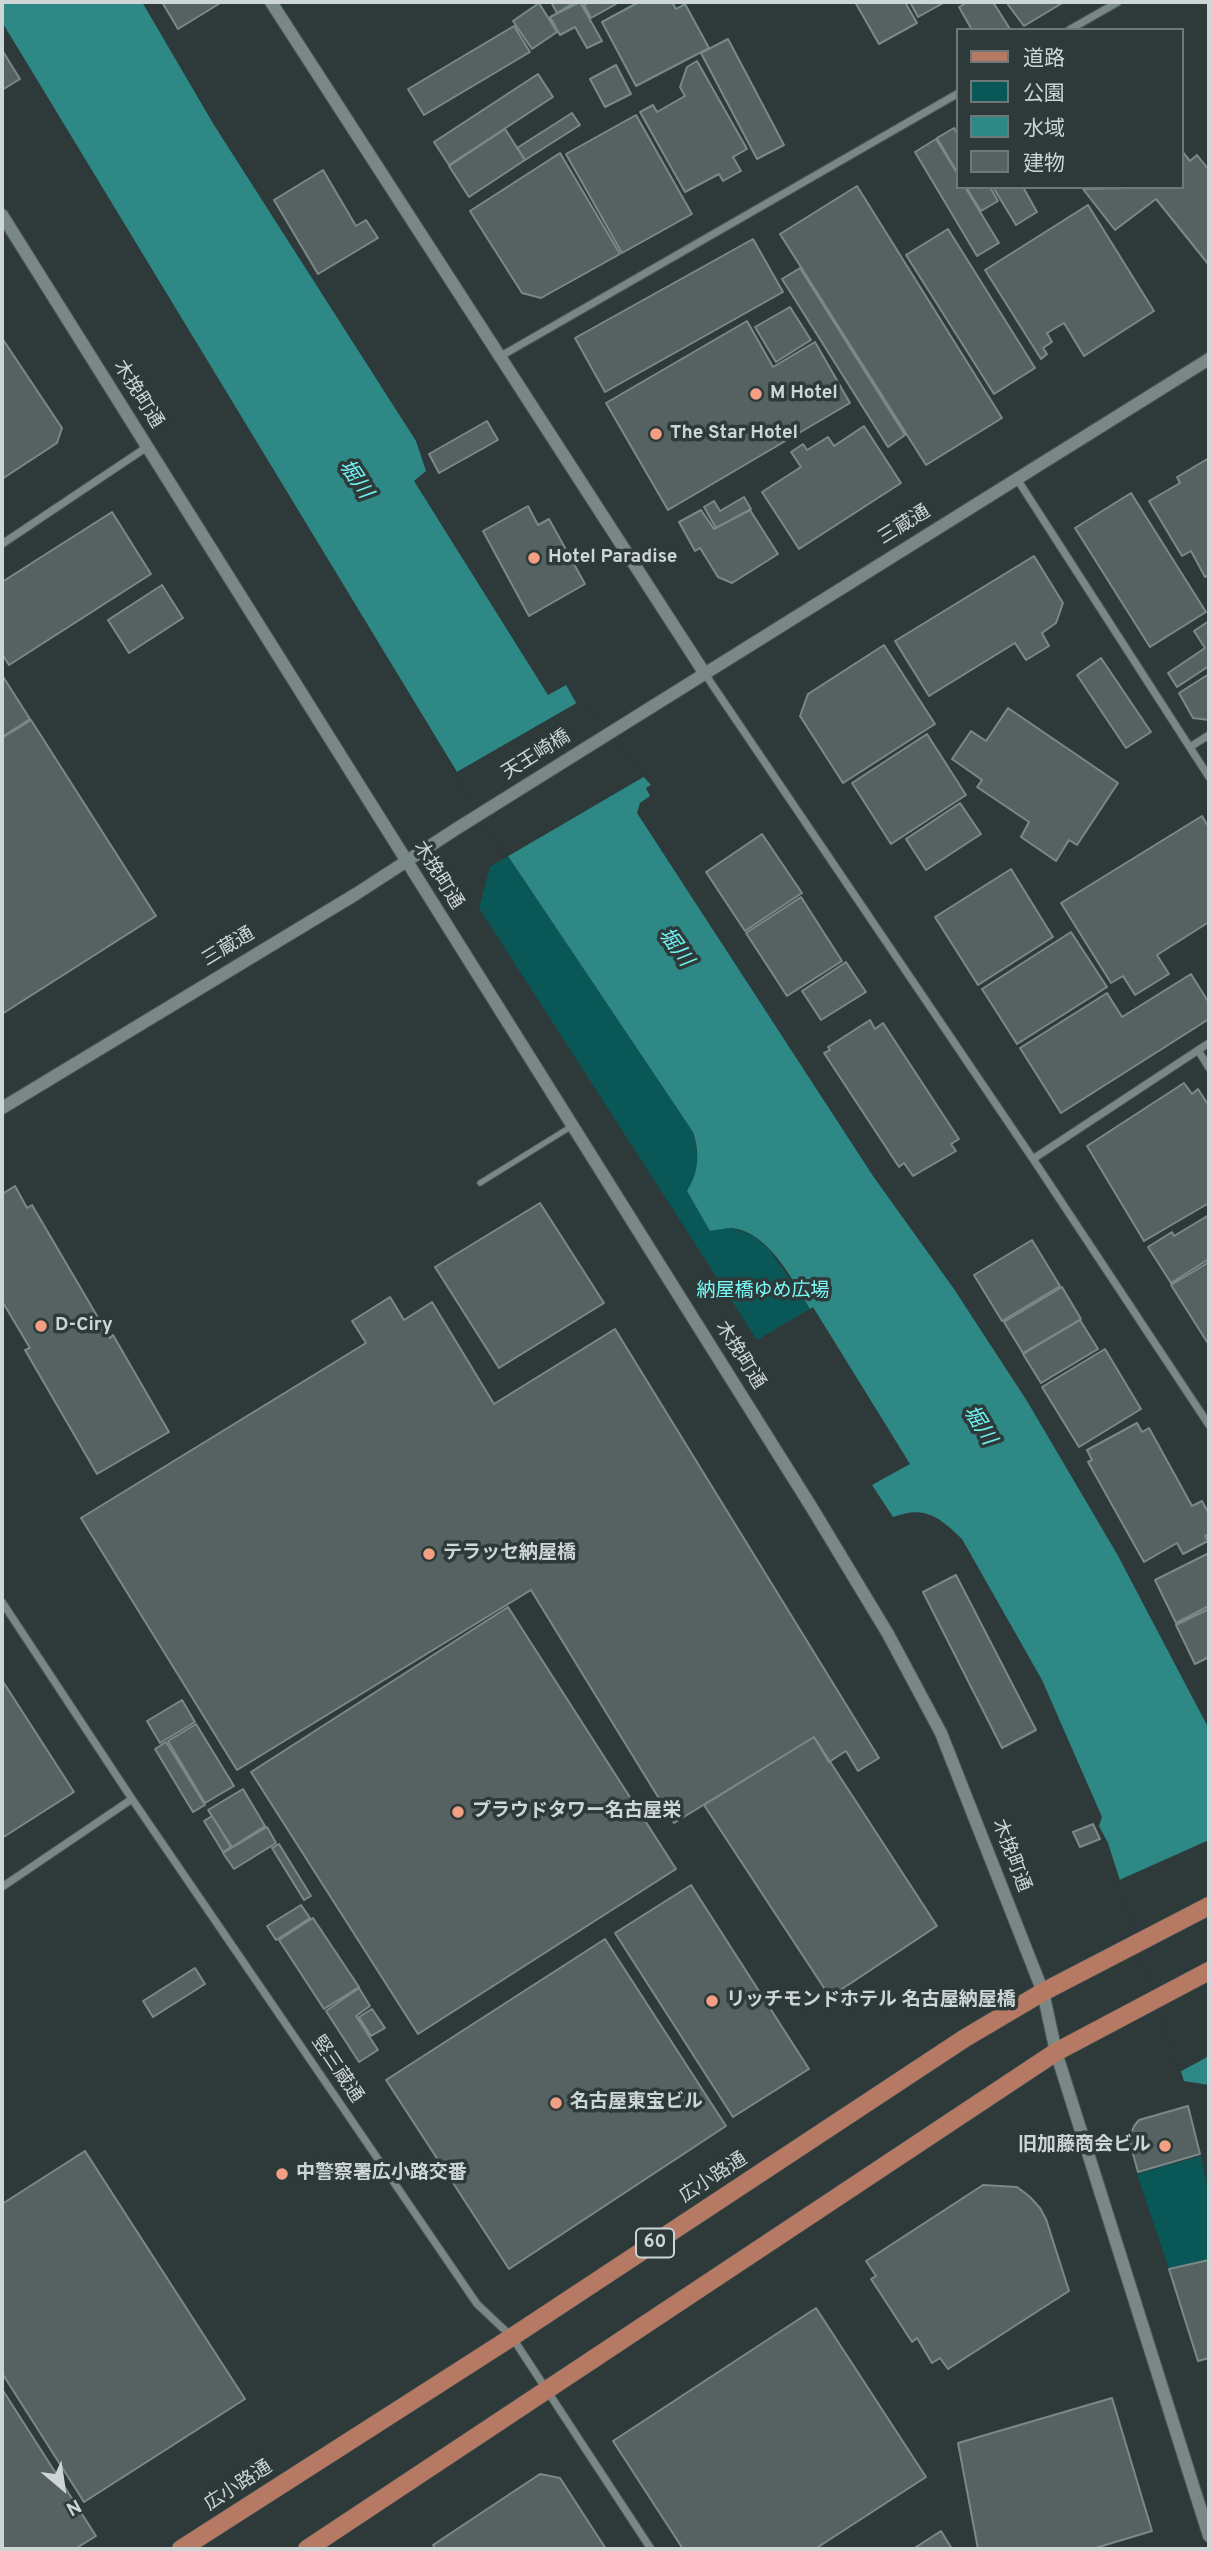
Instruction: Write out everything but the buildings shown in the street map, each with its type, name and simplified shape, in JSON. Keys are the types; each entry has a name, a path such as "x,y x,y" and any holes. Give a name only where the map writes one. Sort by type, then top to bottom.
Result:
{"main road":[{"name":"広小路通","path":"181,2549 512,2337 965,2038 1043,1992 1209,1906"},
{"path":"307,2549 1056,2052 1209,1971"}],"street":[{"path":"271,2 705,674 1209,1425"},
{"path":"1072,28 1118,2"},
{"path":"500,356 956,95"},
{"name":"木挽町通","path":"2,215 812,1508 888,1634 941,1732 1043,1992 1056,2052 1209,2536"},
{"name":"三蔵通","path":"621,726 1209,359"},
{"path":"2,544 146,447"},
{"path":"1017,480 1209,776"},
{"name":"天王崎橋","path":"474,818 621,726"},
{"path":"1191,747 1209,735"},
{"name":"三蔵通","path":"2,1108 356,894 474,818"},
{"path":"1033,1159 1209,1043"},
{"path":"1198,1050 1209,1068"},
{"name":"竪三蔵通","path":"2,1602 132,1799 477,2304 512,2337 650,2549"},
{"path":"2,1887 132,1799"}],"lane":[{"path":"480,1183 572,1126"}],"green space":[{"name":"納屋橋ゆめ広場","path":"508,856 693,1132 698,1159 695,1178 731,1228 752,1235 769,1249 810,1309 757,1340 479,908 490,867"},
{"path":"1201,2156 1209,2196 1209,2260 1169,2269 1137,2174"}],"water":[{"name":"堀川","path":"2,2 142,2 214,125 416,441 426,471 414,481 548,695 566,685 575,701 651,785 646,788 650,796 640,803 637,813 873,1176 954,1289 1027,1401 1117,1554 1209,1729 1209,2085 1184,2081 1108,1843 1099,1826 1102,1817 1042,1680 962,1539 931,1515 914,1512 893,1517 872,1485 910,1464 813,1307 810,1309 788,1272 757,1238 732,1228 710,1231 687,1191 697,1162 693,1132 508,856 2,22"}],"pier":[{"path":"580,701 647,775 505,858 455,773"},
{"path":"1209,1840 1209,2056 1178,2073 1117,1881"}],"place":[{"name":"M Hotel","path":"756,394"},
{"name":"The Star Hotel","path":"656,434"},
{"name":"Hotel Paradise","path":"534,558"},
{"name":"D-Ciry","path":"41,1326"},
{"name":"テラッセ納屋橋","path":"429,1554"},
{"name":"プラウドタワー名古屋栄","path":"458,1812"},
{"name":"リッチモンドホテル 名古屋納屋橋","path":"712,2001"},
{"name":"名古屋東宝ビル","path":"556,2103"},
{"name":"旧加藤商会ビル","path":"1165,2146"},
{"name":"中警察署広小路交番","path":"282,2174"}]}
